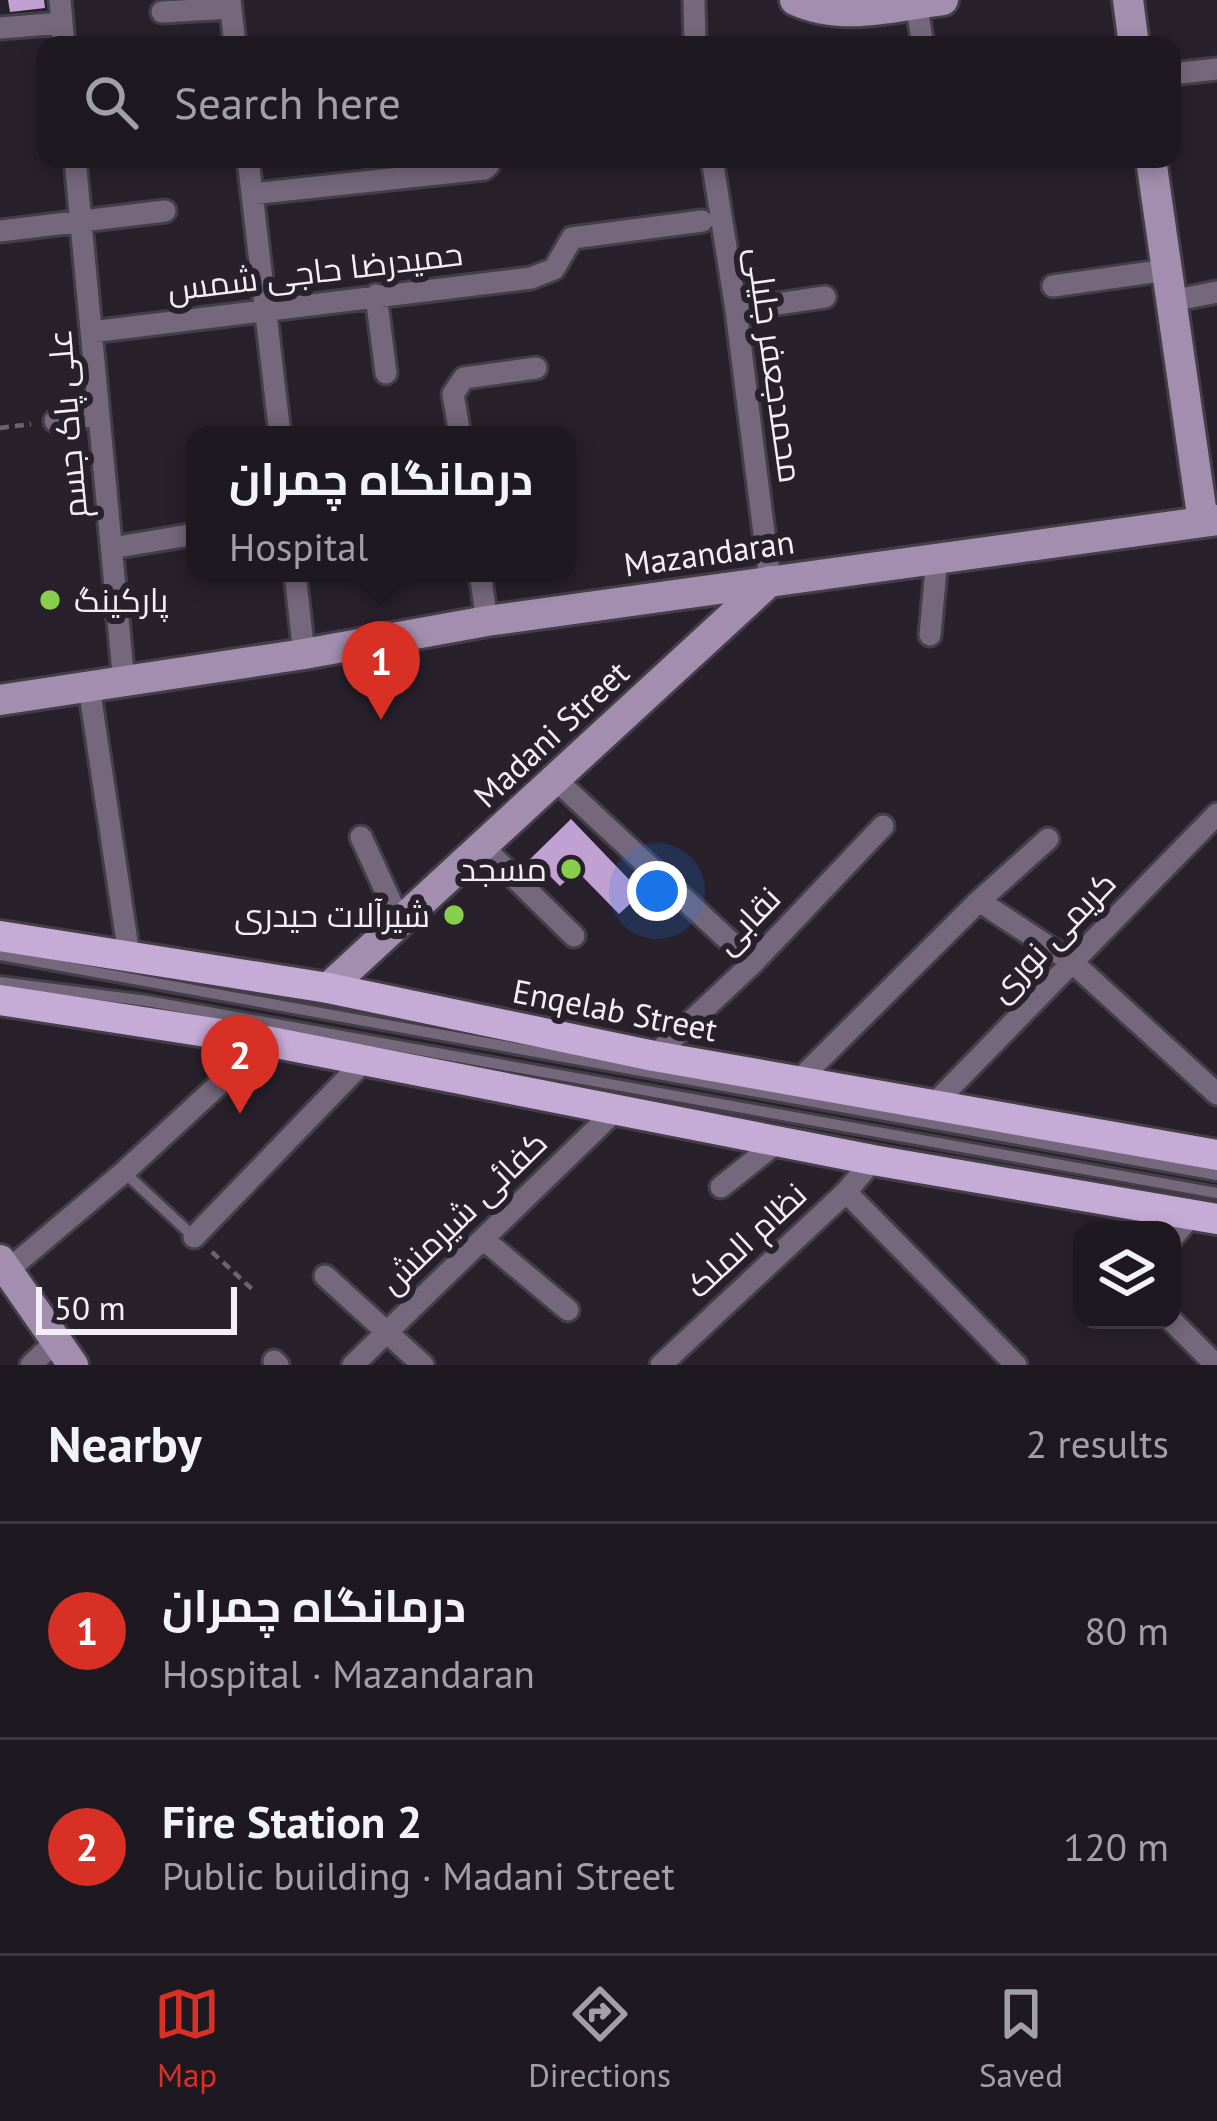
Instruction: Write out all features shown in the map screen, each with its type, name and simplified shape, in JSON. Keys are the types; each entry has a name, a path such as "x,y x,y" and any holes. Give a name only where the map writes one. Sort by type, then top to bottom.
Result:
{"main road":[{"path":"1128,0 1133,36"},
{"path":"798,1 846,13 930,2"},
{"path":"1151,168 1210,522"},
{"name":"Mazandaran","path":"0,700 487,621 1210,522"},
{"name":"Madani Street","path":"328,988 770,581"},
{"name":"Enqelab Street","path":"0,936 328,988 654,1056 1217,1155"},
{"path":"0,1000 366,1059 1194,1224"},
{"path":"2,1269 65,1353"}],"street":[{"path":"0,28 63,34 60,0"},
{"path":"694,0 695,36"},
{"path":"924,36 930,2"},
{"path":"162,12 231,4 235,36"},
{"path":"1181,73 1217,69"},
{"name":"علی پاک جسم","path":"76,168 124,683"},
{"path":"249,168 279,426"},
{"path":"340,168 342,183"},
{"path":"252,194 414,168"},
{"name":"محمدجعفر جلیلی","path":"719,168 770,581"},
{"path":"0,231 165,211"},
{"name":"حمیدرضا حاجی شمس","path":"91,332 546,274 572,238 702,221"},
{"path":"1053,286 1169,285 1217,292"},
{"path":"376,295 386,373"},
{"path":"736,310 825,297"},
{"path":"458,426 453,394 464,378 536,368"},
{"path":"55,421 99,415"},
{"path":"112,548 186,536"},
{"path":"930,635 937,558"},
{"path":"296,582 304,654"},
{"path":"481,582 487,621"},
{"path":"89,687 129,956"},
{"path":"555,779 753,964"},
{"name":"کریمی نوری","path":"934,1104 1217,814"},
{"name":"نقابی","path":"654,1056 753,964 883,826"},
{"path":"361,837 400,922"},
{"path":"800,1080 1048,838"},
{"path":"482,846 574,937"},
{"path":"979,901 1072,962 1217,1094"},
{"path":"2,1269 124,1172 266,1041"},
{"path":"194,1237 366,1059"},
{"name":"کفائی شیرمنش","path":"353,1365 620,1107"},
{"path":"721,1187 780,1140"},
{"name":"نظام الملک","path":"661,1365 846,1192 873,1160"},
{"path":"846,1192 1016,1365"},
{"path":"483,1239 568,1310"},
{"path":"325,1276 423,1365"},
{"path":"1181,1329 1216,1365"},
{"path":"31,1365 65,1353"}],"lane":[{"path":"0,955 1217,1175"},
{"path":"0,982 147,1001 1217,1193"},
{"path":"124,1172 194,1237"}],"path":[{"path":"0,428 55,421"},
{"path":"194,1237 252,1289"}],"building":[{"path":"8,0 44,0 45,8 10,12"},
{"name":"مسجد","path":"571,819 642,893 619,914 577,871 560,886 550,876 540,885 522,867"}],"place":[{"name":"پارکینگ","path":"50,600"},
{"name":"درمانگاه چمران","path":"381,720"},
{"name":"مسجد","path":"571,869"},
{"name":"شیرآلات حیدری","path":"454,915"},
{"name":"Fire Station 2","path":"240,1114"}]}
